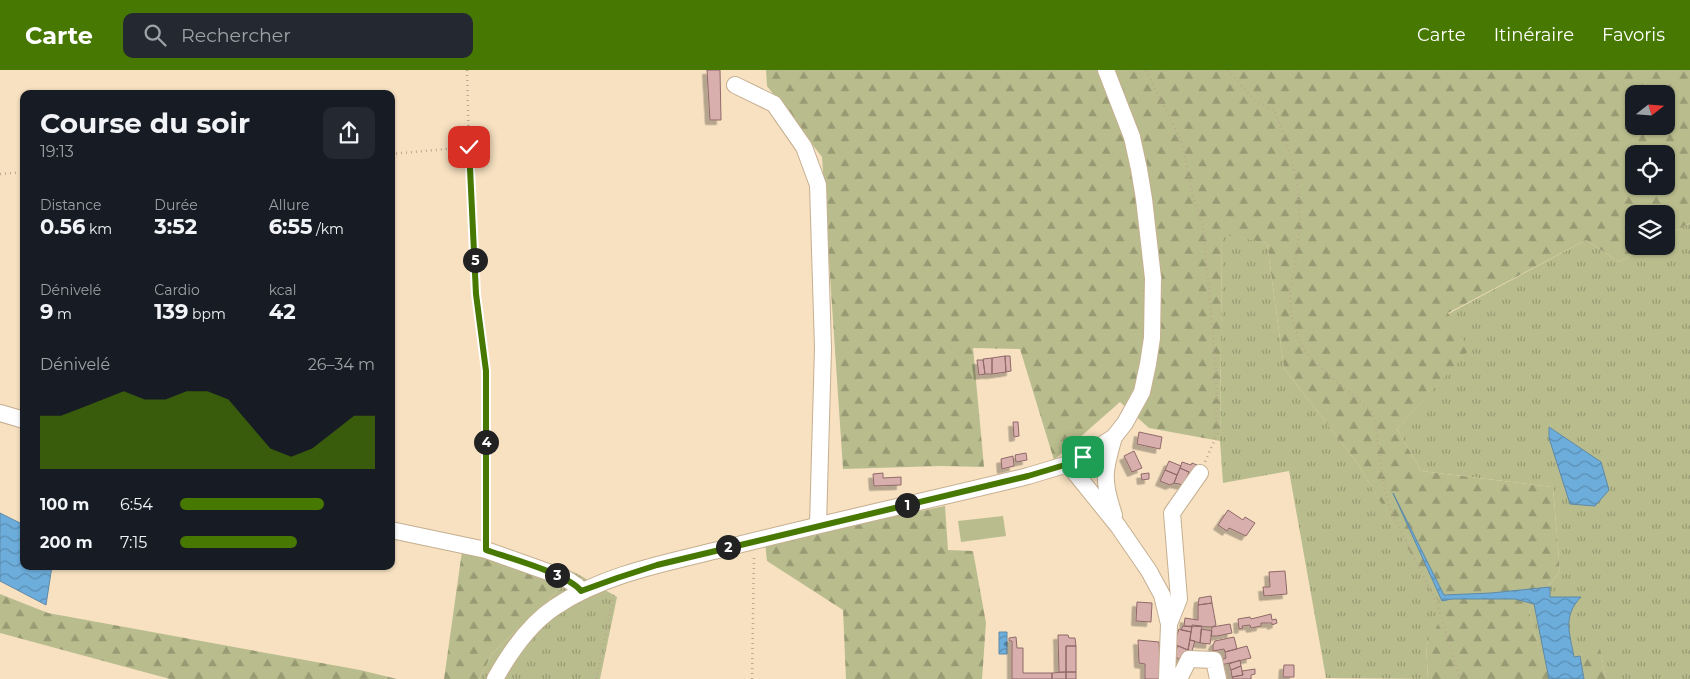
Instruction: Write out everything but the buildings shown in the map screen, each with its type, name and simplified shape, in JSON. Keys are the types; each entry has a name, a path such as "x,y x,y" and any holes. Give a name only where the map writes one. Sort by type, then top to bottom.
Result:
{"street":[{"path":"495,679 507,658 530,629 554,607 581,591 657,565 1028,476 1068,464 1083,457 1114,437 1125,423 1142,392 1152,338 1153,278 1139,169 1132,137 1106,70"},
{"path":"735,85 774,104 804,147 818,185 823,348 818,526"},
{"path":"0,413 20,419"},
{"path":"1114,437 1105,470 1107,495 1118,526"},
{"path":"1083,457 1105,470"},
{"path":"1068,464 1118,526 1149,571 1162,595 1169,624"},
{"path":"1166,679 1169,624 1178,599 1172,513 1200,473"},
{"path":"395,531 486,550 565,578 581,591"},
{"path":"1179,679 1188,659 1214,660 1218,679"}],"path":[{"path":"467,70 476,294 486,371 486,550"},
{"path":"1146,70 1183,144 1192,194 1203,226 1216,368 1217,434 1200,473"},
{"path":"1228,70 1256,102 1275,111 1283,130 1292,157 1298,188 1300,226 1290,290 1298,338 1308,354 1331,377 1370,410 1375,422 1383,481 1390,509 1438,606 1460,679"},
{"path":"395,154 469,147"},
{"path":"0,174 20,172"},
{"path":"752,679 755,541"},
{"path":"596,679 617,578"}],"green space":[{"path":"766,70 1690,70 1690,223 1675,231 1675,205 1625,205 1625,255 1632,255 1619,262 1586,240 1448,313 1469,350 1397,429 1421,471 1553,487 1560,571 1529,611 1543,663 1600,648 1606,679 1428,679 1426,645 1445,612 1358,464 1284,368 1267,243 1222,234 1220,441 1149,428 1120,402 1054,460 1020,349 973,348 984,467 941,466 843,469 822,157 767,86"},
{"path":"1690,223 1690,679 1606,679 1600,649 1543,664 1529,611 1560,571 1553,487 1421,471 1397,429 1468,350 1448,314 1586,240 1619,262 1632,255 1675,255 1675,231"},
{"path":"1222,233 1267,243 1284,368 1358,464 1446,612 1426,645 1428,679 1326,678 1289,471 1223,483 1220,441"},
{"path":"945,506 948,550 973,551 986,623 982,679 846,679 843,610 767,561 765,543"},
{"path":"1003,516 1006,536 961,542 958,521"},
{"path":"464,537 576,573 492,654 479,679 444,679"},
{"path":"576,573 617,597 600,679 479,679 492,654"},
{"path":"0,594 48,613 360,670 397,679 170,679 0,633"}],"water":[{"path":"1549,427 1601,462 1609,490 1595,506 1570,504 1549,438"},
{"path":"1393,493 1444,595 1491,593 1550,587 1550,597 1581,597 1571,611 1569,633 1574,657 1580,656 1584,679 1549,679 1534,604 1515,599 1452,599 1442,601"},
{"path":"0,513 20,523 20,570 51,570 46,605 0,581"},
{"path":"999,632 1007,632 1007,654 999,654"}],"route":[{"path":"469,147 476,294 486,371 486,550 565,578 581,591 657,565 1028,476 1068,464 1083,457"}]}
